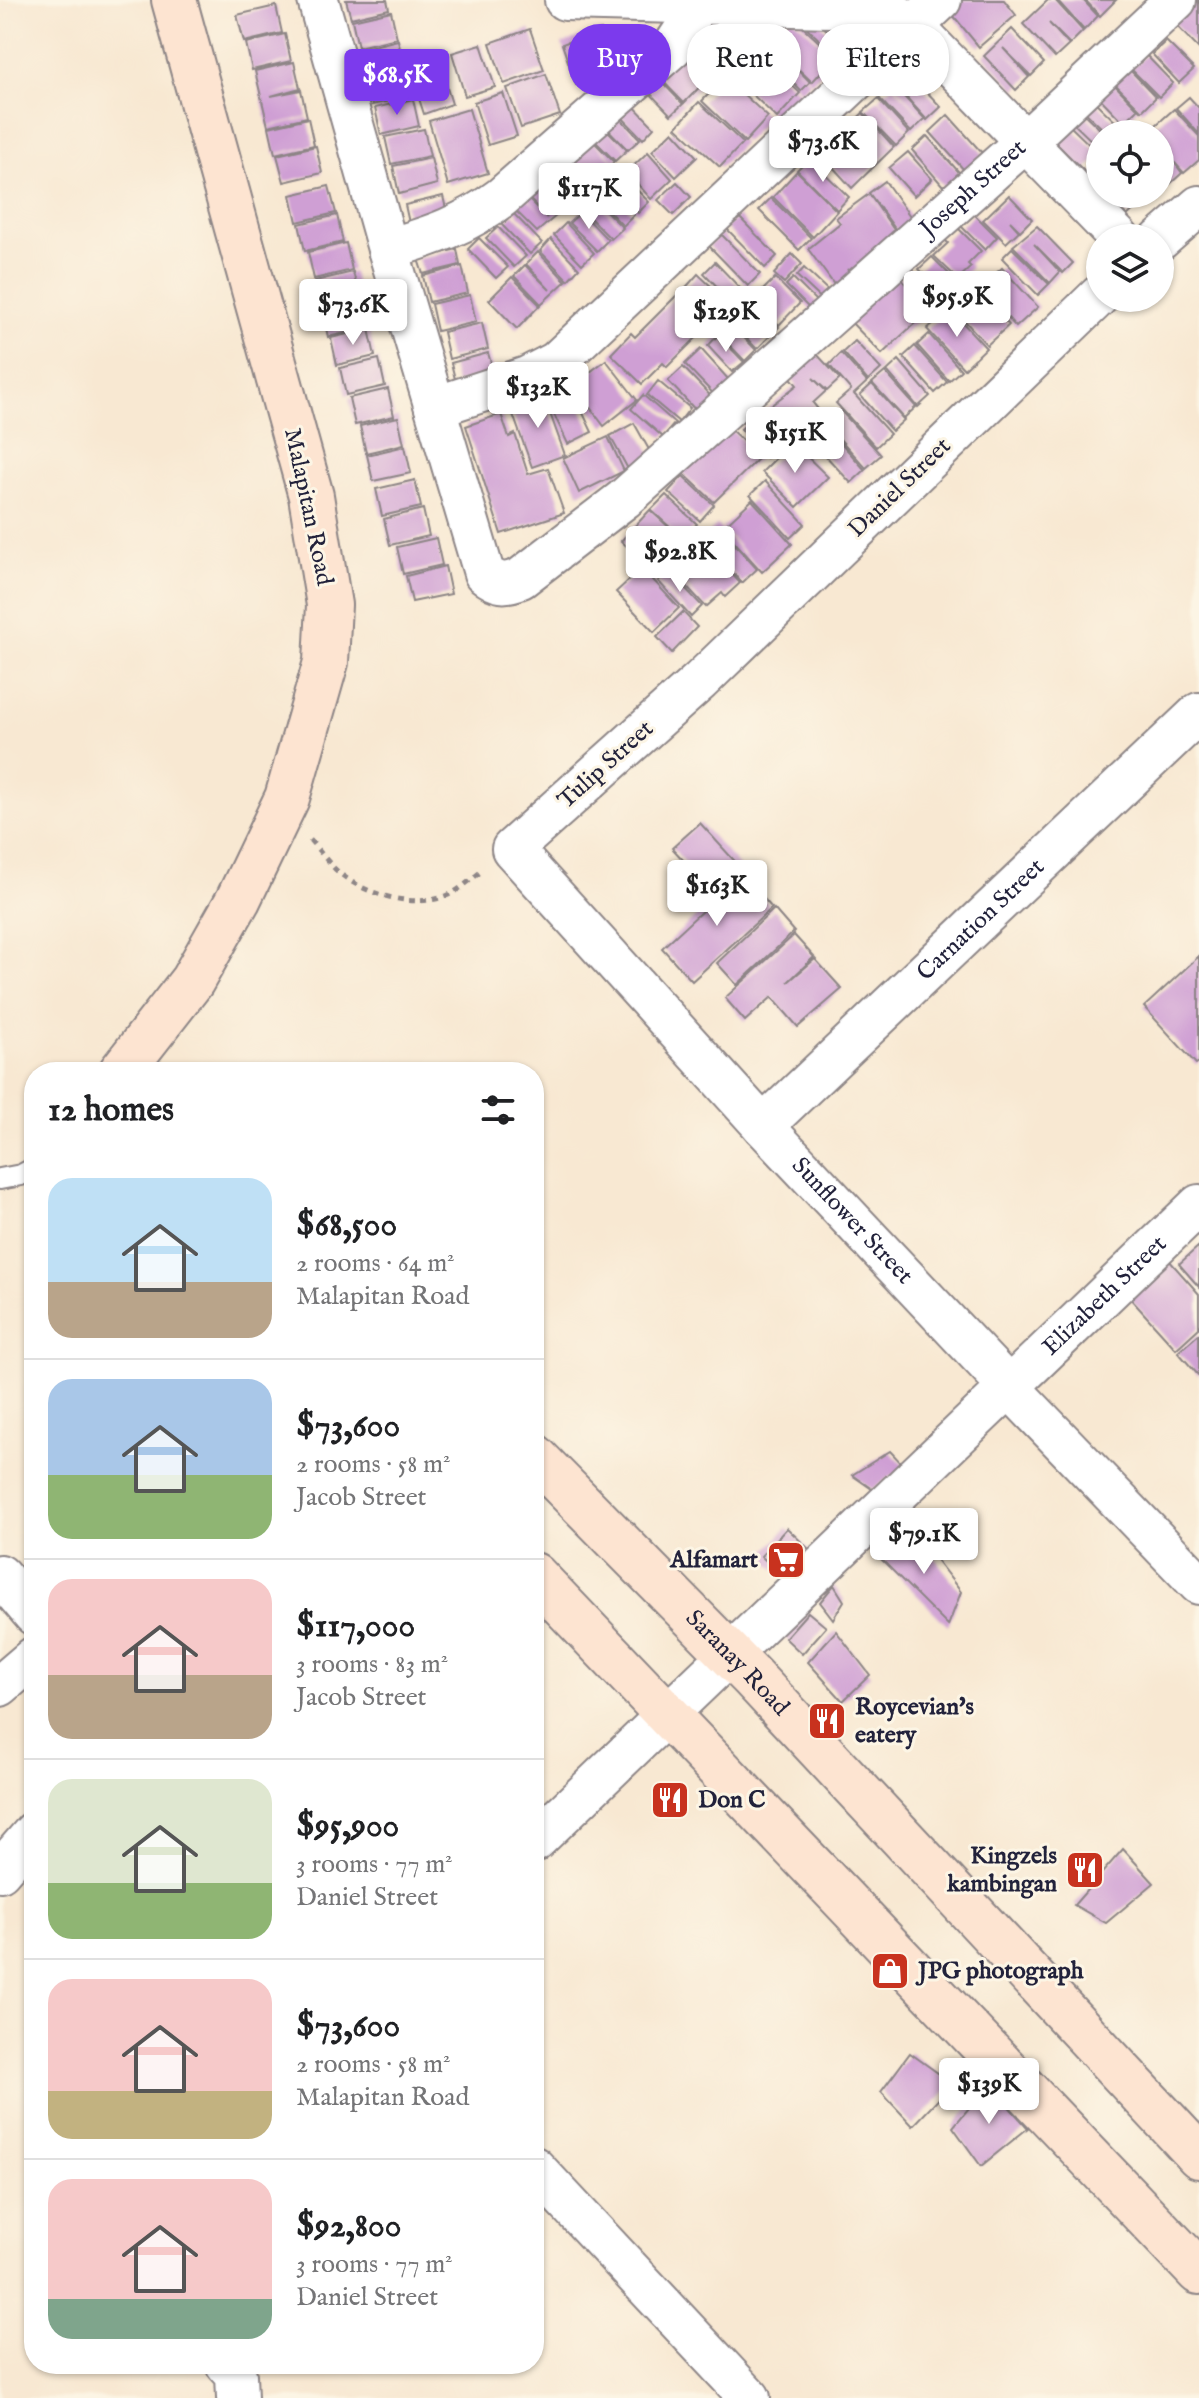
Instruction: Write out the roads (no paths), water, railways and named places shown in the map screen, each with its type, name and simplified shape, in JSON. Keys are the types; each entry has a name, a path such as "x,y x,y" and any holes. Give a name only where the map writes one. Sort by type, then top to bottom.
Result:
{"street":[{"name":"Malapitan Road","path":"138,1062 192,981 238,900 287,798 326,662 329,605 311,496 174,0"},
{"path":"318,0 435,407 527,377 556,362 927,13"},
{"path":"565,0 870,8 897,15 927,13"},
{"name":"Joseph Street","path":"435,407 484,573 495,582 507,584 521,578 624,499 1025,142 1176,0"},
{"path":"388,249 435,235 474,218 502,197 673,47 687,26 693,3"},
{"path":"927,13 1025,142 1105,224"},
{"path":"1174,228 1199,206"},
{"name":"Daniel Street","path":"700,681 1086,309"},
{"name":"Tulip Street","path":"512,849 700,681"},
{"name":"Carnation Street","path":"763,1126 1199,713"},
{"name":"Sunflower Street","path":"512,849 763,1126 1199,1584"},
{"name":"Elizabeth Street","path":"544,1833 1199,1205"},
{"name":"Saranay Road","path":"544,1466 730,1654 1199,2156"},
{"path":"0,1575 24,1603"},
{"path":"544,1585 1199,2272"},
{"path":"0,1686 24,1666"},
{"path":"0,1871 24,1843"},
{"path":"544,2178 750,2398"},
{"path":"235,2374 237,2398"}],"lane":[{"path":"0,1179 24,1173"}],"place":[{"name":"Alfamart","path":"786,1560"},
{"name":"Roycevian's eatery","path":"827,1721"},
{"name":"Don C","path":"670,1800"},
{"name":"Kingzels kambingan","path":"1085,1870"},
{"name":"JPG photograph","path":"890,1971"}]}
